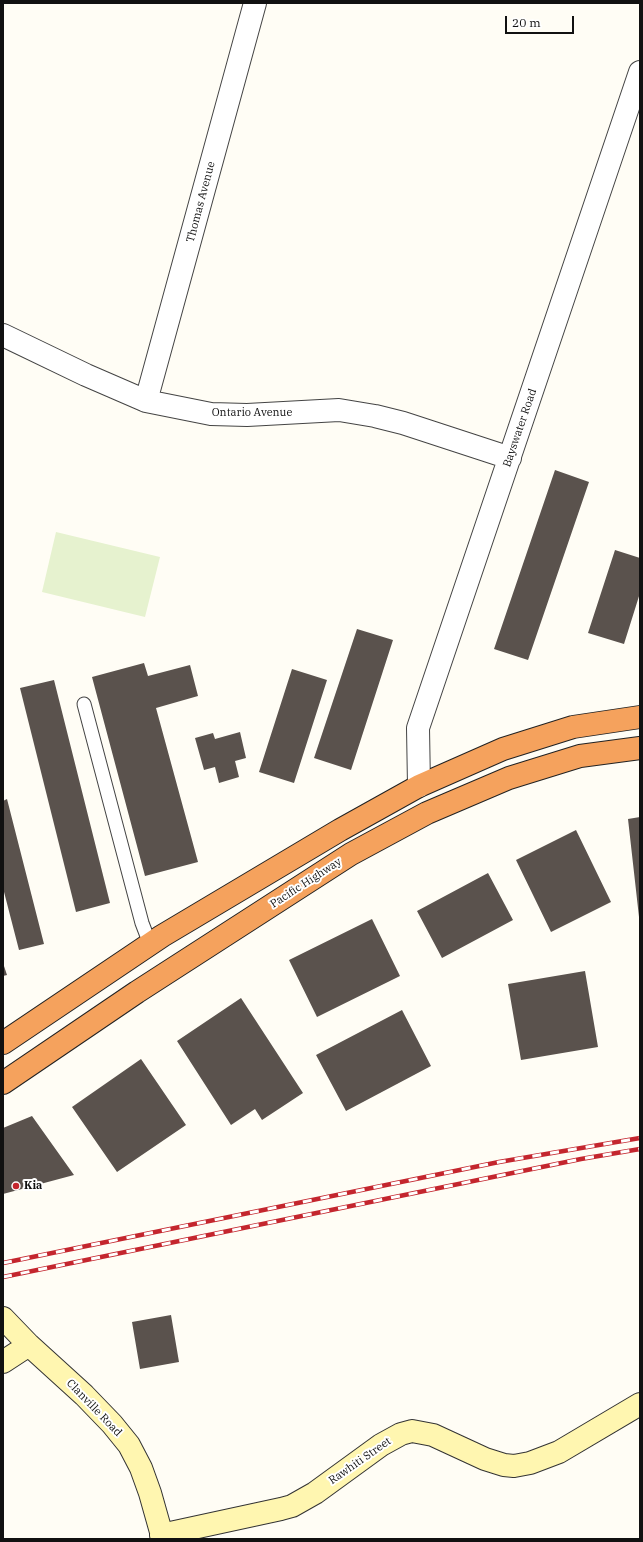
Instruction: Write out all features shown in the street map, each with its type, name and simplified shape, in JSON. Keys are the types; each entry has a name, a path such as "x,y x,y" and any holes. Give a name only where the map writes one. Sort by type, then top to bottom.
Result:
{"highway":[{"path":"3,1044 150,944 340,830 419,786 503,749 573,727 640,717"},
{"name":"Pacific Highway","path":"3,1083 137,992 351,854 427,813 509,778 580,756 640,748"}],"street":[{"name":"Thomas Avenue","path":"146,401 255,3"},
{"name":"Bayswater Road","path":"419,786 418,728 640,72"},
{"name":"Ontario Avenue","path":"3,334 86,376 146,401 211,414 247,415 339,410 403,422 510,458"},
{"name":"Clanville Road","path":"3,1318 29,1345 84,1395 112,1424 129,1445 141,1468 150,1493 162,1537"},
{"path":"3,1362 29,1345"},
{"name":"Rawhiti Street","path":"162,1537 292,1506 310,1496 381,1445 401,1434 412,1431 434,1435 485,1459 504,1465 514,1466 530,1464 560,1452 640,1404"}],"lane":[{"path":"84,704 142,923 150,944"}],"green space":[{"path":"56,532 160,557 145,617 42,592"}],"building":[{"path":"555,470 589,482 528,660 494,649"},
{"path":"615,550 640,558 640,593 624,644 588,633"},
{"path":"357,629 393,640 351,770 314,758"},
{"path":"144,663 148,676 190,665 198,696 156,708 198,862 145,876 92,677"},
{"path":"292,669 327,680 294,783 259,772"},
{"path":"54,680 110,903 76,912 20,688"},
{"path":"240,732 246,758 235,761 239,777 219,783 215,767 204,770 195,738 213,733 215,739"},
{"path":"7,799 44,944 19,950 3,888 3,801"},
{"path":"640,817 640,917 639,917 628,819"},
{"path":"576,830 611,902 551,932 516,860"},
{"path":"488,873 513,920 442,958 417,911"},
{"path":"372,919 400,976 317,1017 289,960"},
{"path":"3,963 7,975 3,976"},
{"path":"585,971 598,1047 521,1060 508,984"},
{"path":"241,998 303,1093 262,1120 255,1109 231,1125 177,1041"},
{"path":"402,1010 431,1066 346,1111 316,1055"},
{"path":"141,1059 186,1125 117,1172 72,1107"},
{"path":"32,1116 74,1175 3,1194 3,1128"},
{"path":"171,1315 179,1362 140,1369 132,1322"}],"railway":[{"path":"3,1263 499,1162 640,1138"},
{"path":"3,1277 581,1159 640,1149"}],"place":[{"name":"Kia","path":"16,1186"}]}
